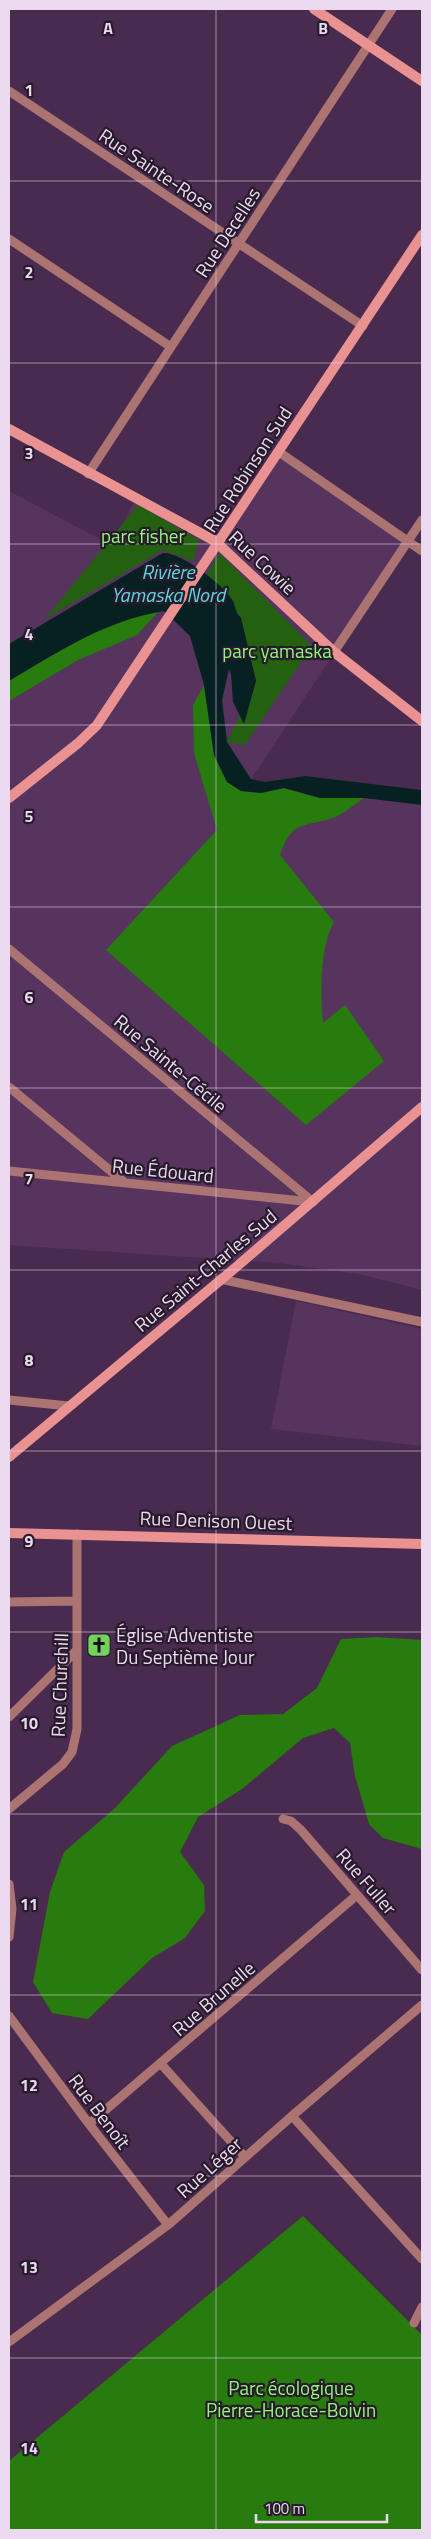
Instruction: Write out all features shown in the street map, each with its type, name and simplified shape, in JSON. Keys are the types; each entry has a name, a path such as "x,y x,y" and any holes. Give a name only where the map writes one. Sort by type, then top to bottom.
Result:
{"street":[{"path":"314,9 422,81"},
{"name":"Rue Decelles","path":"88,474 392,9"},
{"name":"Rue Sainte-Rose","path":"9,91 362,326"},
{"name":"Rue Robinson Sud","path":"9,798 77,744 97,725 422,236"},
{"path":"9,239 171,347"},
{"name":"Rue Cowie","path":"9,429 88,474 199,531 334,652 422,720"},
{"path":"279,452 422,551"},
{"path":"334,652 422,520"},
{"name":"Rue Sainte-Cécile","path":"9,949 313,1202"},
{"path":"9,1087 125,1183"},
{"name":"Rue Saint-Charles Sud","path":"9,1457 313,1202 422,1107"},
{"name":"Rue Édouard","path":"9,1171 313,1202"},
{"path":"220,1280 422,1322"},
{"path":"9,1400 69,1406"},
{"name":"Rue Denison Ouest","path":"9,1533 422,1544"},
{"name":"Rue Churchill","path":"9,1809 63,1764 72,1752 77,1729 77,1534"},
{"path":"9,1602 76,1601"},
{"path":"9,1718 77,1650"},
{"name":"Rue Fuller","path":"283,1819 291,1821 301,1830 422,1970"},
{"path":"9,1884 12,1909 9,1937"},
{"name":"Rue Brunelle","path":"88,2124 161,2064 357,1895"},
{"name":"Rue Léger","path":"9,2342 168,2225 422,2005"},
{"name":"Rue Benoît","path":"9,2016 88,2124 168,2225"},
{"path":"161,2064 245,2157"},
{"path":"292,2116 422,2259"},
{"path":"414,2323 422,2308"}],"shaded area":[{"path":"279,452 408,541 251,779 265,782 305,776 422,790 422,1290 359,1274 279,1263 9,1245 9,491 111,545 136,499 218,544"},
{"path":"296,1301 422,1329 422,1446 271,1429"}],"green space":[{"name":"parc fisher","path":"138,505 199,540 193,561 163,550 45,619"},
{"name":"parc yamaska","path":"219,553 312,646 245,745 227,742 256,681 241,618 207,574"},
{"path":"158,612 137,635 78,660 9,701 9,681 44,660 80,639 118,622"},
{"path":"204,685 214,755 227,782 241,791 261,793 284,788 320,798 364,798 335,817 301,826 295,830 285,843 280,855 334,922 326,944 322,971 321,998 323,1023 345,1005 384,1061 306,1125 106,950 217,830 194,753 193,705"},
{"path":"377,1637 422,1640 422,1849 383,1838 369,1824 355,1776 350,1743 334,1728 303,1738 242,1789 198,1817 180,1852 204,1885 205,1911 185,1938 152,1958 88,2019 52,2013 33,1982 50,1892 64,1852 115,1808 172,1746 240,1715 283,1714 317,1688 341,1639"},
{"name":"Parc écologique Pierre-Horace-Boivin","path":"303,2216 422,2335 422,2530 9,2530 9,2461"}],"water":[{"name":"Rivière Yamaska Nord","path":"163,553 180,558 212,579 228,594 241,618 256,681 244,724 233,702 229,669 222,700 227,742 251,779 265,782 305,776 422,790 422,805 364,798 320,798 284,788 261,793 241,791 227,782 214,755 204,685 190,636 164,611 143,615 102,629 64,648 9,681 9,644"}],"place":[{"name":"Église Adventiste Du Septième Jour","path":"99,1645"}]}
